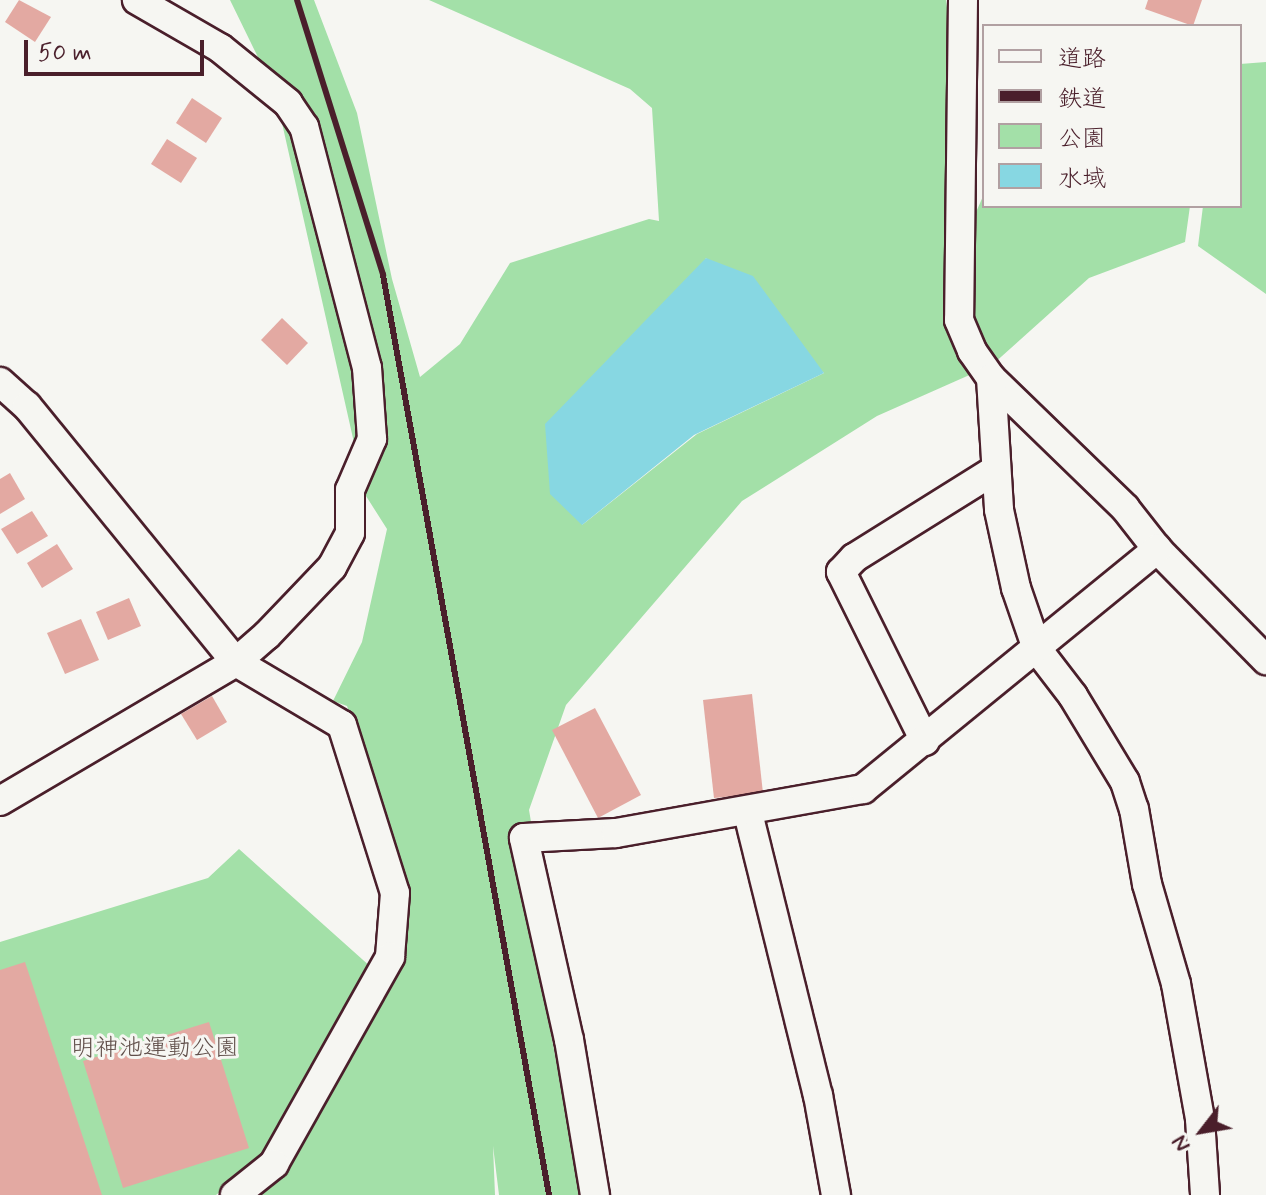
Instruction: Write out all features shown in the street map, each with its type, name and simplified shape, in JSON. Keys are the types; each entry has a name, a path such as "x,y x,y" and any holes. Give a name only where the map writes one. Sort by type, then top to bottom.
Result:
{"street":[{"path":"0,801 236,662 332,567 350,533 350,490 372,439 367,368 304,127 288,103 220,48 137,0"},
{"path":"963,0 959,320 972,351 991,378 1125,508 1157,549 1266,660"},
{"path":"991,378 995,470 1016,588 1037,649 1081,708 1125,782 1134,809 1147,884 1176,984 1200,1119 1205,1195"},
{"path":"0,382 27,406 236,662 342,725 395,893 390,957 274,1164 235,1195"},
{"path":"925,741 841,572 854,558 995,470"},
{"path":"595,1195 569,1040 524,838 616,833 748,813 863,789 1157,549"},
{"path":"748,813 818,1095 836,1195"}],"green space":[{"path":"230,0 314,0 357,113 392,279 420,377 460,344 510,263 649,219 659,221 652,108 630,89 429,0 946,0 959,94 966,235 982,199 982,208 1190,208 1185,242 1089,278 992,365 877,416 742,501 566,705 529,810 542,886 534,942 581,1195 499,1195 493,1146 495,1195 250,1195 391,972 366,760 347,706 333,701 362,642 387,529 366,496 275,92","holes":["706,258 824,373 697,434 582,525"]},
{"path":"1266,62 1266,294 1198,246 1203,208 1242,208 1242,64"},
{"name":"明神池運動公園","path":"239,849 372,968 259,1161 216,1195 0,1195 0,942 208,878"}],"water":[{"path":"706,258 753,276 824,373 694,435 582,525 550,494 545,424"}],"building":[{"path":"19,0 51,17 35,42 5,22"},
{"path":"1148,0 1202,0 1194,24 1145,9"},
{"path":"192,98 222,118 206,143 176,123"},
{"path":"167,139 197,158 181,183 151,164"},
{"path":"282,318 308,343 287,365 261,340"},
{"path":"10,473 25,499 0,514 0,479"},
{"path":"32,511 48,536 17,554 1,529"},
{"path":"57,544 73,569 42,588 27,563"},
{"path":"129,598 141,626 108,640 96,612"},
{"path":"81,619 99,660 65,674 47,633"},
{"path":"752,694 763,793 714,798 703,700"},
{"path":"212,696 227,722 197,740 181,714"},
{"path":"595,708 641,795 598,818 552,730"},
{"path":"25,962 102,1195 0,1195 0,970"},
{"path":"209,1022 249,1148 123,1188 83,1061"}],"railway":[{"path":"297,0 383,275 549,1195"}]}
